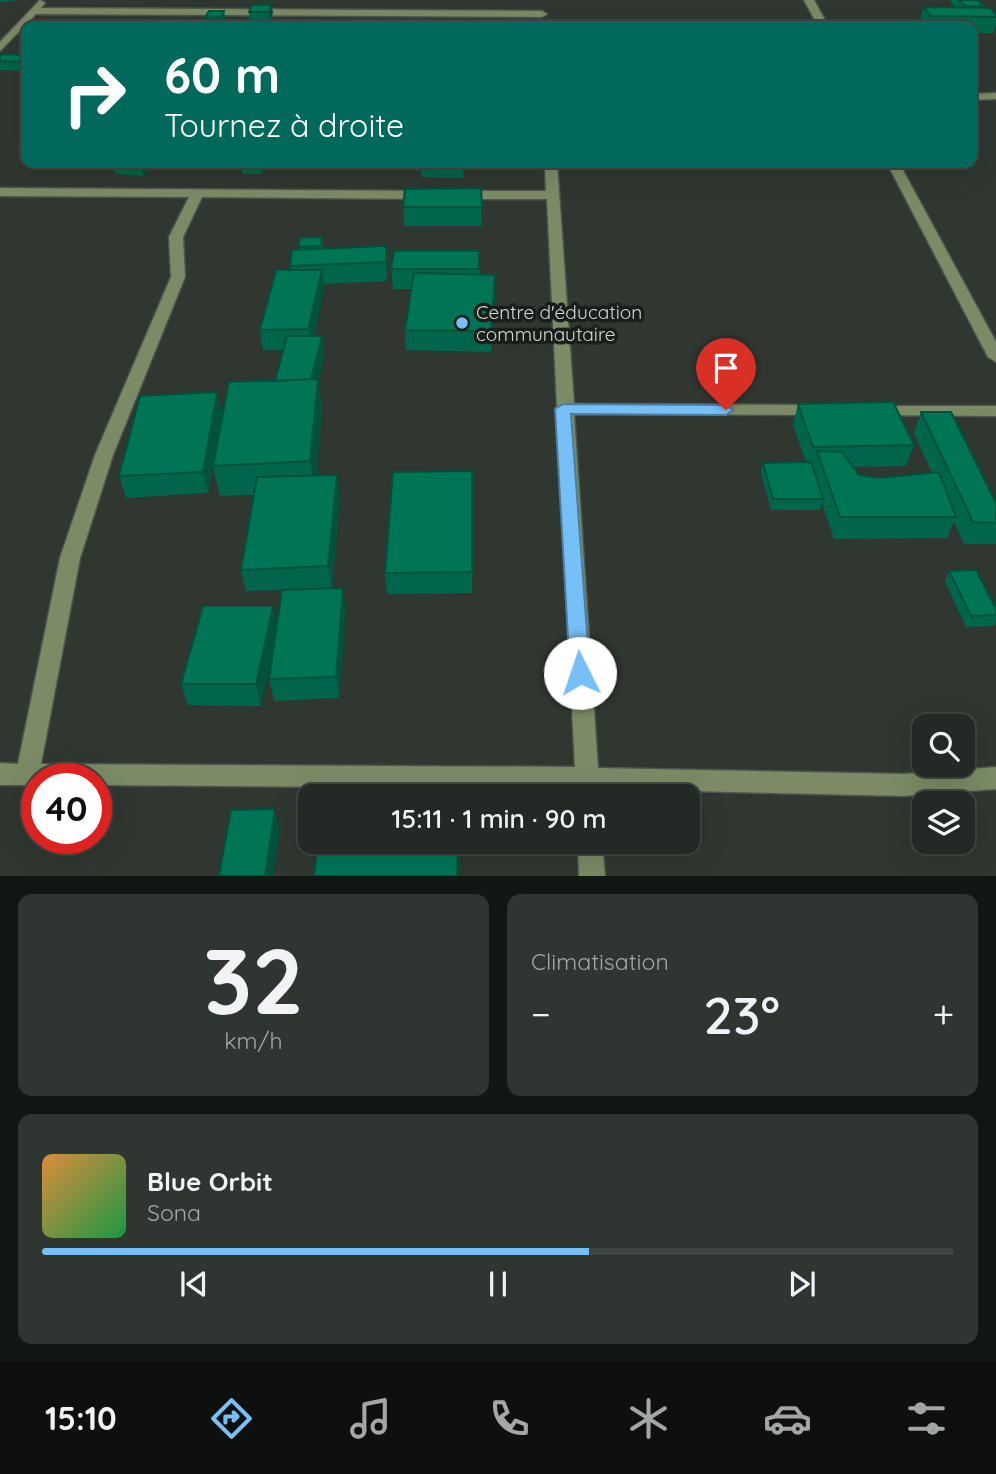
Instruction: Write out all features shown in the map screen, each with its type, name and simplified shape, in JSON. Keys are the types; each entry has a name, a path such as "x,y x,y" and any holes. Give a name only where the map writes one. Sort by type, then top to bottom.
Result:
{"street":[{"path":"24,21 43,0"},
{"path":"541,0 543,21"},
{"path":"809,0 820,21"},
{"path":"33,11 542,14"},
{"path":"0,48 21,24"},
{"path":"977,97 996,96"},
{"path":"551,168 563,409 587,784"},
{"path":"896,168 996,357"},
{"path":"0,192 196,196 553,195"},
{"path":"29,763 70,558 104,455 178,277 176,237 196,196"},
{"path":"563,409 996,411"},
{"path":"0,774 21,775"},
{"path":"112,777 447,784"},
{"path":"700,786 904,785 996,778"},
{"path":"591,854 593,876"}],"building":[{"path":"959,0 977,0 984,6 965,6"},
{"path":"252,5 271,5 269,12 249,12"},
{"path":"924,7 990,8 996,17 930,16"},
{"path":"209,11 224,11 221,17 205,18"},
{"path":"21,55 21,62 0,61 0,56"},
{"path":"481,188 482,207 403,207 405,189"},
{"path":"322,237 321,246 299,247 300,238"},
{"path":"386,246 386,262 290,266 292,250"},
{"path":"394,251 479,251 479,269 391,269"},
{"path":"276,270 322,270 308,329 260,330"},
{"path":"414,273 495,275 491,331 405,330"},
{"path":"287,336 322,336 311,379 275,381"},
{"path":"318,379 310,461 213,466 229,382"},
{"path":"217,392 203,472 119,476 140,396"},
{"path":"893,402 914,445 813,447 798,404"},
{"path":"921,412 951,412 996,503 996,523 973,522"},
{"path":"817,451 842,452 859,475 879,478 939,472 956,517 840,517"},
{"path":"811,462 823,499 773,499 763,463"},
{"path":"472,471 472,572 385,573 393,472"},
{"path":"337,475 328,566 241,570 257,477"},
{"path":"976,570 996,609 996,615 971,616 949,571"},
{"path":"343,588 336,677 269,679 282,590"},
{"path":"203,606 273,606 256,684 181,684"},
{"path":"275,809 265,876 219,876 231,810"},
{"path":"317,854 458,854 457,876 314,876"}],"place":[{"name":"Centre d'éducation communautaire","path":"462,323"}],"route":[{"path":"580,673 563,409 726,410"}]}
